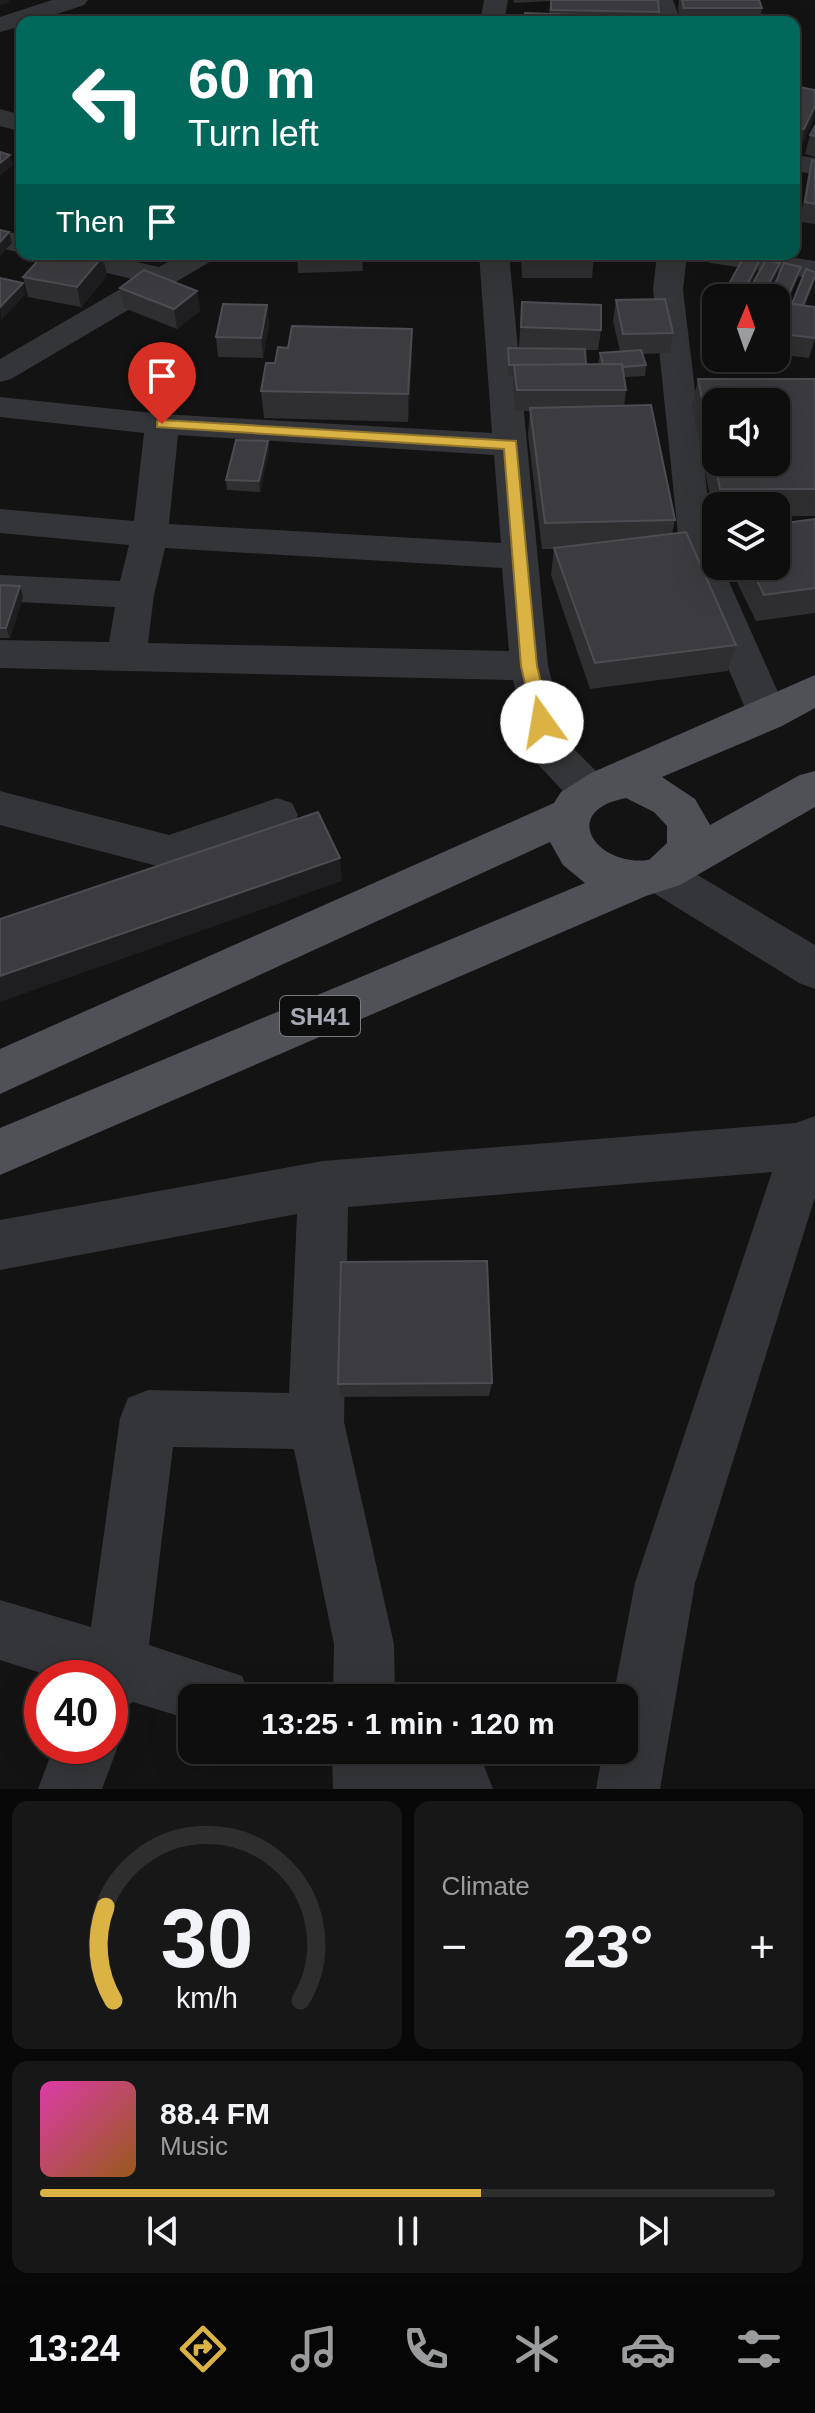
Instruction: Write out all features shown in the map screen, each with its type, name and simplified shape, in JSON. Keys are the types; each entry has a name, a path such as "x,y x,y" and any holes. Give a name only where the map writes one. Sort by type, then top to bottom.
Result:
{"main road":[{"path":"0,1072 768,715 815,690"},
{"path":"626,782 663,794 678,806 687,820 689,836 686,852 658,873 619,878 600,871 584,860 573,847 568,831 579,803 606,784 626,782"},
{"name":"SH41","path":"0,1152 658,873 815,787"}],"street":[{"path":"41,16 76,0"},
{"path":"89,260 162,277"},
{"path":"4,366 192,260"},
{"path":"495,260 529,666 549,750 579,803"},
{"path":"671,260 668,290 698,554 768,715"},
{"path":"750,260 815,270"},
{"path":"0,407 162,424 511,445"},
{"path":"127,654 135,595 150,535 162,424"},
{"path":"0,521 48,528 520,557"},
{"path":"0,588 135,595"},
{"path":"0,654 127,654 529,666"},
{"path":"0,808 169,852 277,815"},
{"path":"658,873 815,969"},
{"path":"0,1245 323,1185 810,1142 665,1583 628,1789"},
{"path":"323,1185 316,1422 364,1644 364,1684"},
{"path":"115,1660 148,1418 316,1422"},
{"path":"0,1630 75,1660"},
{"path":"128,1678 178,1689"},
{"path":"70,1789 79,1764"},
{"path":"364,1764 365,1789"},
{"path":"409,1764 461,1789"}],"building":[{"path":"551,0 658,0 659,12 551,10"},
{"path":"682,0 759,0 762,8 684,8"},
{"path":"525,13 607,16 525,16"},
{"path":"800,87 815,90 815,106 804,129 800,128"},
{"path":"0,152 10,155 0,163"},
{"path":"812,160 815,161 815,204 805,202"},
{"path":"0,230 9,232 0,242"},
{"path":"39,260 100,260 77,287 23,277"},
{"path":"742,260 760,260 748,284 729,284"},
{"path":"766,260 780,263 769,284 752,284"},
{"path":"784,263 801,267 790,292 790,284 775,284"},
{"path":"806,269 815,272 815,276 803,305 792,304"},
{"path":"144,270 197,291 174,309 120,288"},
{"path":"0,278 23,283 0,307"},
{"path":"665,299 673,333 623,334 616,300"},
{"path":"522,302 601,305 601,330 521,327"},
{"path":"223,304 267,305 261,338 216,337"},
{"path":"790,304 815,307 815,338 790,335"},
{"path":"292,326 412,329 408,394 261,391 266,363 275,363 278,347 288,348"},
{"path":"508,348 585,349 586,364 509,365"},
{"path":"641,350 646,365 623,367 622,364 603,364 600,353"},
{"path":"622,364 626,390 517,390 514,365"},
{"path":"698,379 815,379 815,489 720,489 717,476 790,476 790,388 702,388 702,399"},
{"path":"651,405 675,520 545,523 530,408"},
{"path":"236,440 268,441 259,481 226,480"},
{"path":"815,519 815,588 764,595 757,580 790,580 790,522"},
{"path":"686,532 702,568 702,580 707,580 736,645 595,663 554,548"},
{"path":"0,585 20,586 6,628 0,628"},
{"path":"318,812 340,858 0,976 0,919"},
{"path":"487,1261 492,1383 338,1384 341,1262"}],"route":[{"path":"162,424 511,445 529,666 542,722"}]}
